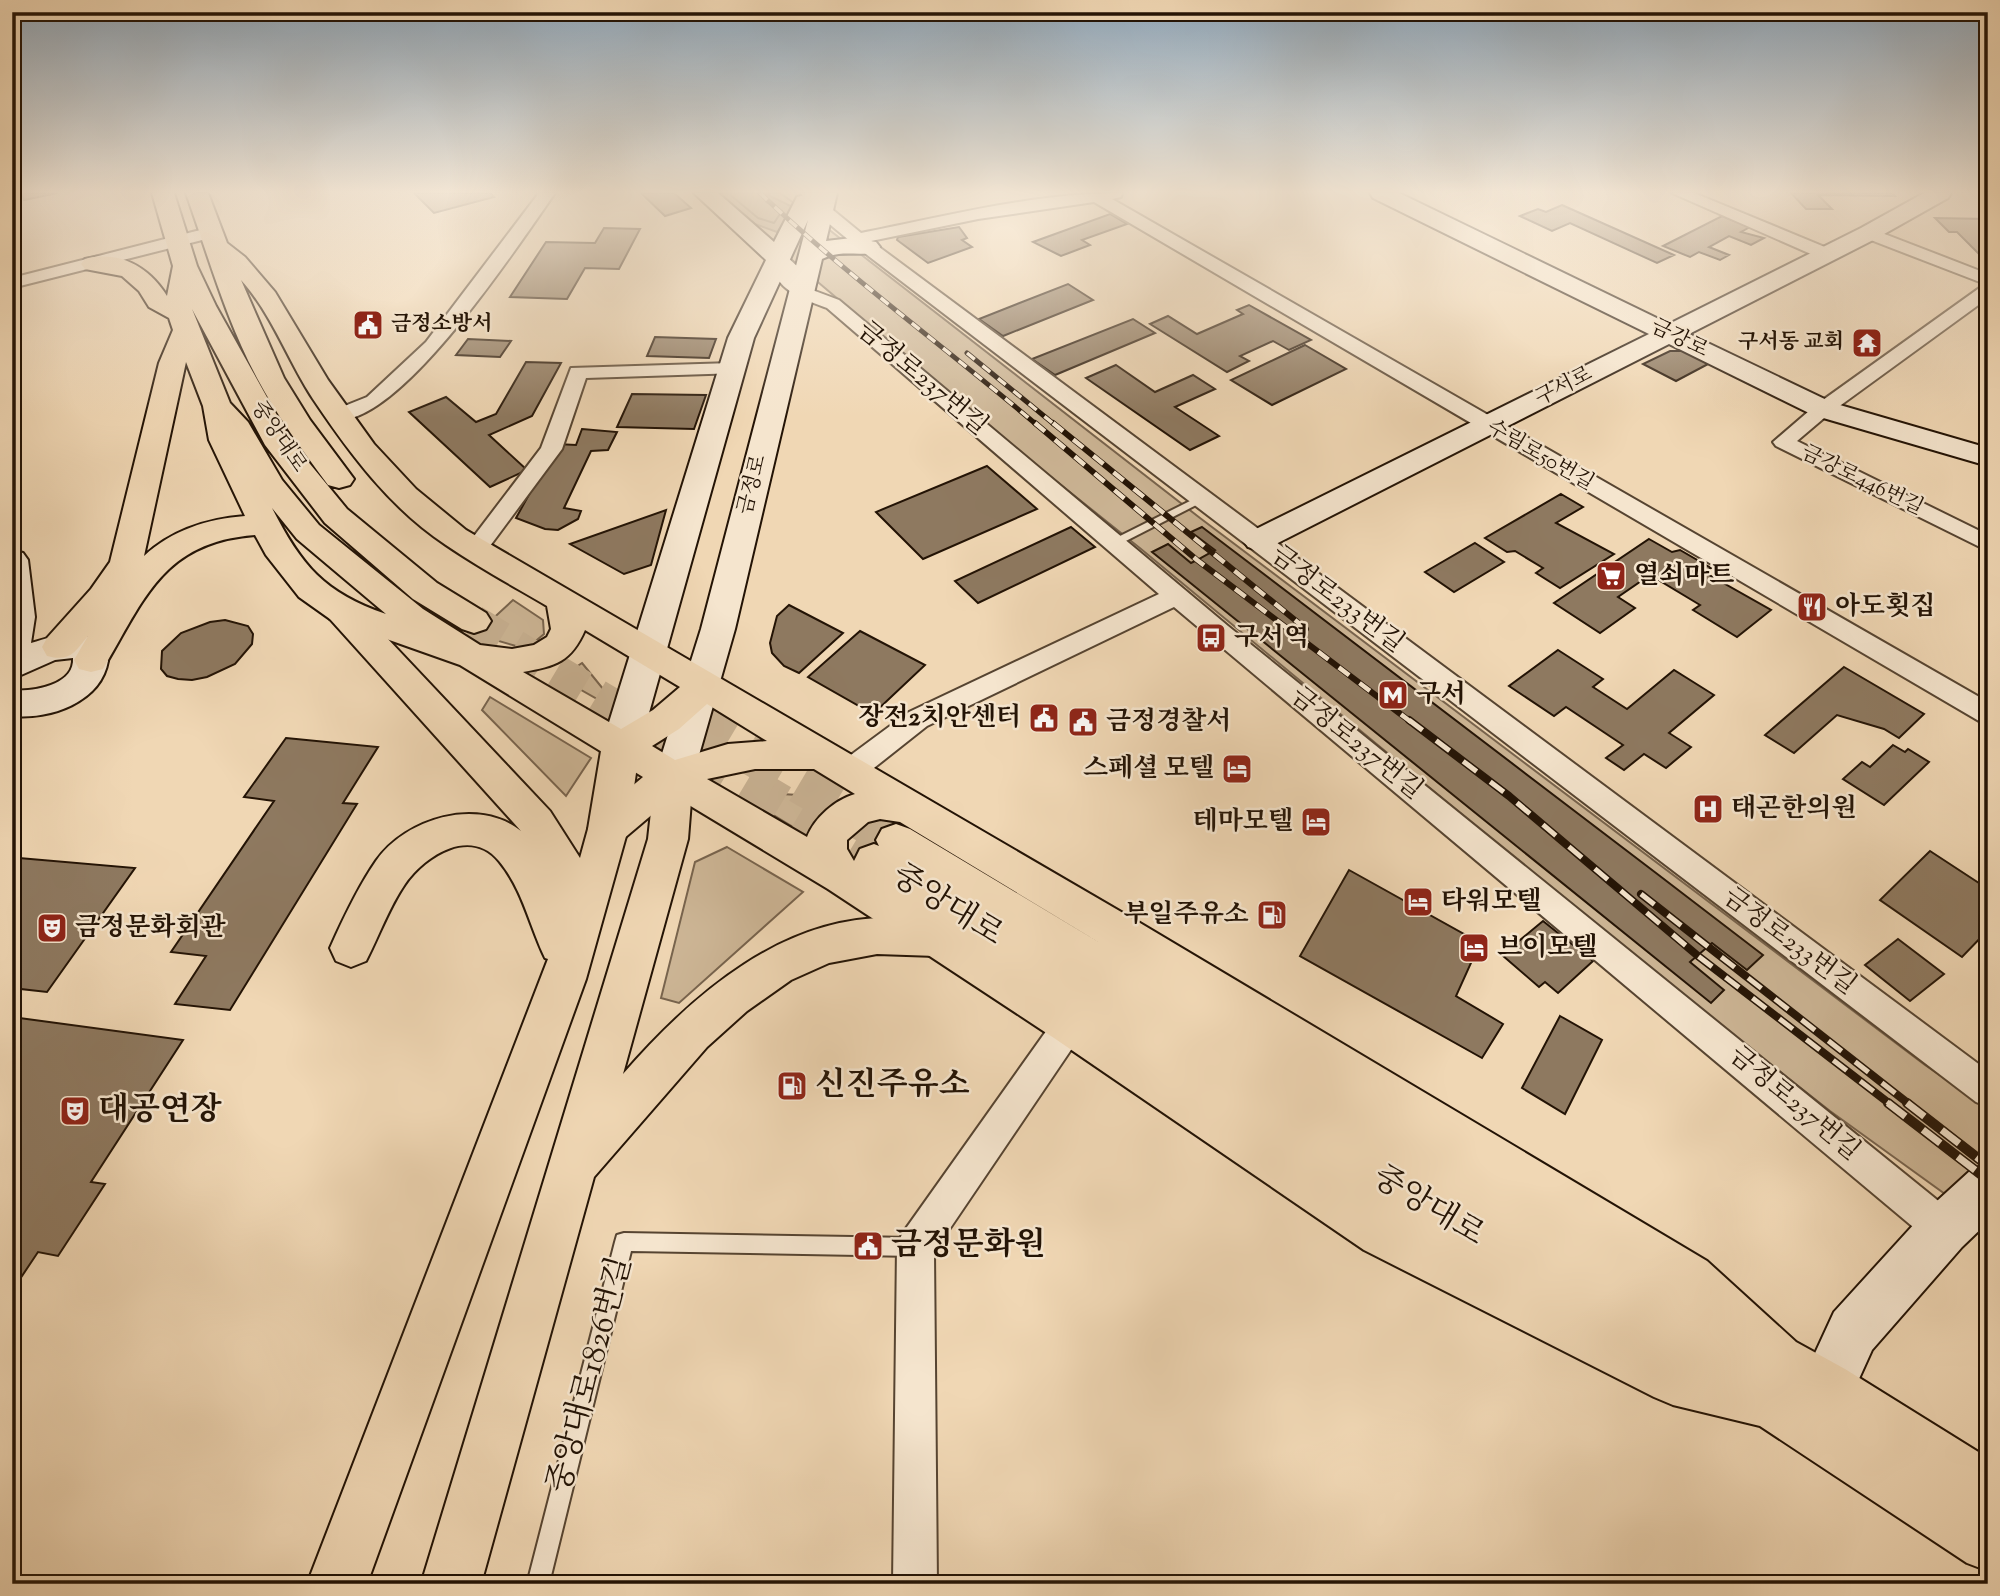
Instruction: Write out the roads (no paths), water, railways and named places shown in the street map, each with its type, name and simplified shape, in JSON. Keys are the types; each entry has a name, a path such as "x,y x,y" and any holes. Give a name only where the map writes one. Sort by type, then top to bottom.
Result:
{"main road":[{"path":"122,267 131,271 149,287 158,302 183,322"},
{"path":"180,267 179,297 183,322 217,406 223,440 264,524 294,572 311,589 342,611 536,822 555,847 567,876 572,911 572,935 564,979"},
{"name":"중앙대로","path":"187,267 221,341 279,445 336,516 425,591 486,613 447,576 358,503 304,433 264,365 223,267"},
{"path":"244,267 339,415 403,495 455,537 835,763 880,846 936,938"},
{"name":"금정로","path":"621,745 741,338 794,267"},
{"name":"금정로","path":"674,776 703,684 794,267"},
{"name":"금강로","path":"1533,267 1824,409 1988,457"},
{"name":"구서로","path":"1259,540 1799,267"},
{"path":"55,647 103,597 126,563 183,322"},
{"path":"217,406 238,428 269,484 308,532 411,617 472,656 674,776 880,846 1120,933 1689,1279 1774,1381"},
{"path":"91,660 144,573 164,554 184,540 212,530 264,524"},
{"path":"12,560 18,617 12,656"},
{"path":"342,611 472,656 512,661 533,659 561,645 568,634 562,601"},
{"path":"18,617 55,647"},
{"path":"12,667 32,654 55,647 81,649 89,654 91,660 90,669 82,680 64,693 28,702 12,736"},
{"path":"621,745 638,738 678,712 703,684"},
{"path":"337,1584 564,979 608,829 621,745"},
{"path":"608,829 638,800 674,776 699,764 726,757 780,753 835,763"},
{"path":"451,1584 667,839 674,776"},
{"path":"351,948 390,873 406,855 444,834 463,829 480,829 497,834 511,845 538,889 558,936 564,979"},
{"name":"중앙대로","path":"880,846 1421,1205 1988,1491"},
{"path":"571,1171 695,1027 725,1000 752,981 804,954 854,937 905,933 936,938 1382,1232 1673,1378 1774,1381"},
{"path":"1821,1409 1853,1331 1944,1229 1988,1187"},
{"path":"315,1584 416,1378"},
{"path":"353,1584 416,1378"},
{"name":"중앙대로","path":"1821,1409 1988,1542"}],"street":[{"path":"12,283 78,267"},
{"path":"339,415 374,401 433,346 492,267"},
{"name":"금정로237번길","path":"795,267 833,304 1175,596 1944,1229"},
{"name":"금정로233번길","path":"895,267 1196,501 1259,540 1676,858 1988,1091"},
{"name":"수림로50번길","path":"1225,267 1487,425 1988,714"},
{"path":"1956,267 1988,280"},
{"path":"1824,409 1988,289"},
{"path":"476,549 551,449 578,372 732,369"},
{"name":"금강로446번길","path":"1824,409 1783,442 1988,544"},
{"path":"835,763 918,719 1175,596"},
{"path":"915,1584 915,1247 1070,1024"}],"lane":[{"path":"1112,543 1196,501"},
{"name":"중앙대로1826번길","path":"538,1584 624,1242 915,1247"}],"tunnel":[{"path":"474,621 642,722"},
{"path":"681,713 696,722"},
{"path":"639,720 874,861"},
{"path":"693,720 896,840"}],"railway":[{"path":"845,267 1037,425"},
{"path":"967,353 1055,425"},
{"path":"1035,423 1197,560 1411,722"},
{"path":"1053,423 1306,629"},
{"path":"1409,720 1509,796 1698,956 1890,1104"},
{"path":"1641,894 1909,1104"},
{"path":"1888,1103 1988,1180"},
{"path":"1907,1103 1988,1166"}],"place":[{"name":"금정소방서","path":"368,325"},
{"name":"구서동 교회","path":"1867,343"},
{"name":"열쇠마트","path":"1611,576"},
{"name":"아도횟집","path":"1812,607"},
{"name":"구서역","path":"1211,638"},
{"name":"구서","path":"1393,695"},
{"name":"장전2치안센터","path":"1044,718"},
{"name":"금정경찰서","path":"1083,722"},
{"name":"스페셜 모텔","path":"1237,769"},
{"name":"태곤한의원","path":"1708,809"},
{"name":"테마모텔","path":"1316,822"},
{"name":"타워모텔","path":"1418,902"},
{"name":"부일주유소","path":"1272,915"},
{"name":"금정문화회관","path":"52,928"},
{"name":"브이모텔","path":"1474,948"},
{"name":"신진주유소","path":"792,1086"},
{"name":"대공연장","path":"75,1111"},
{"name":"금정문화원","path":"868,1246"}]}
